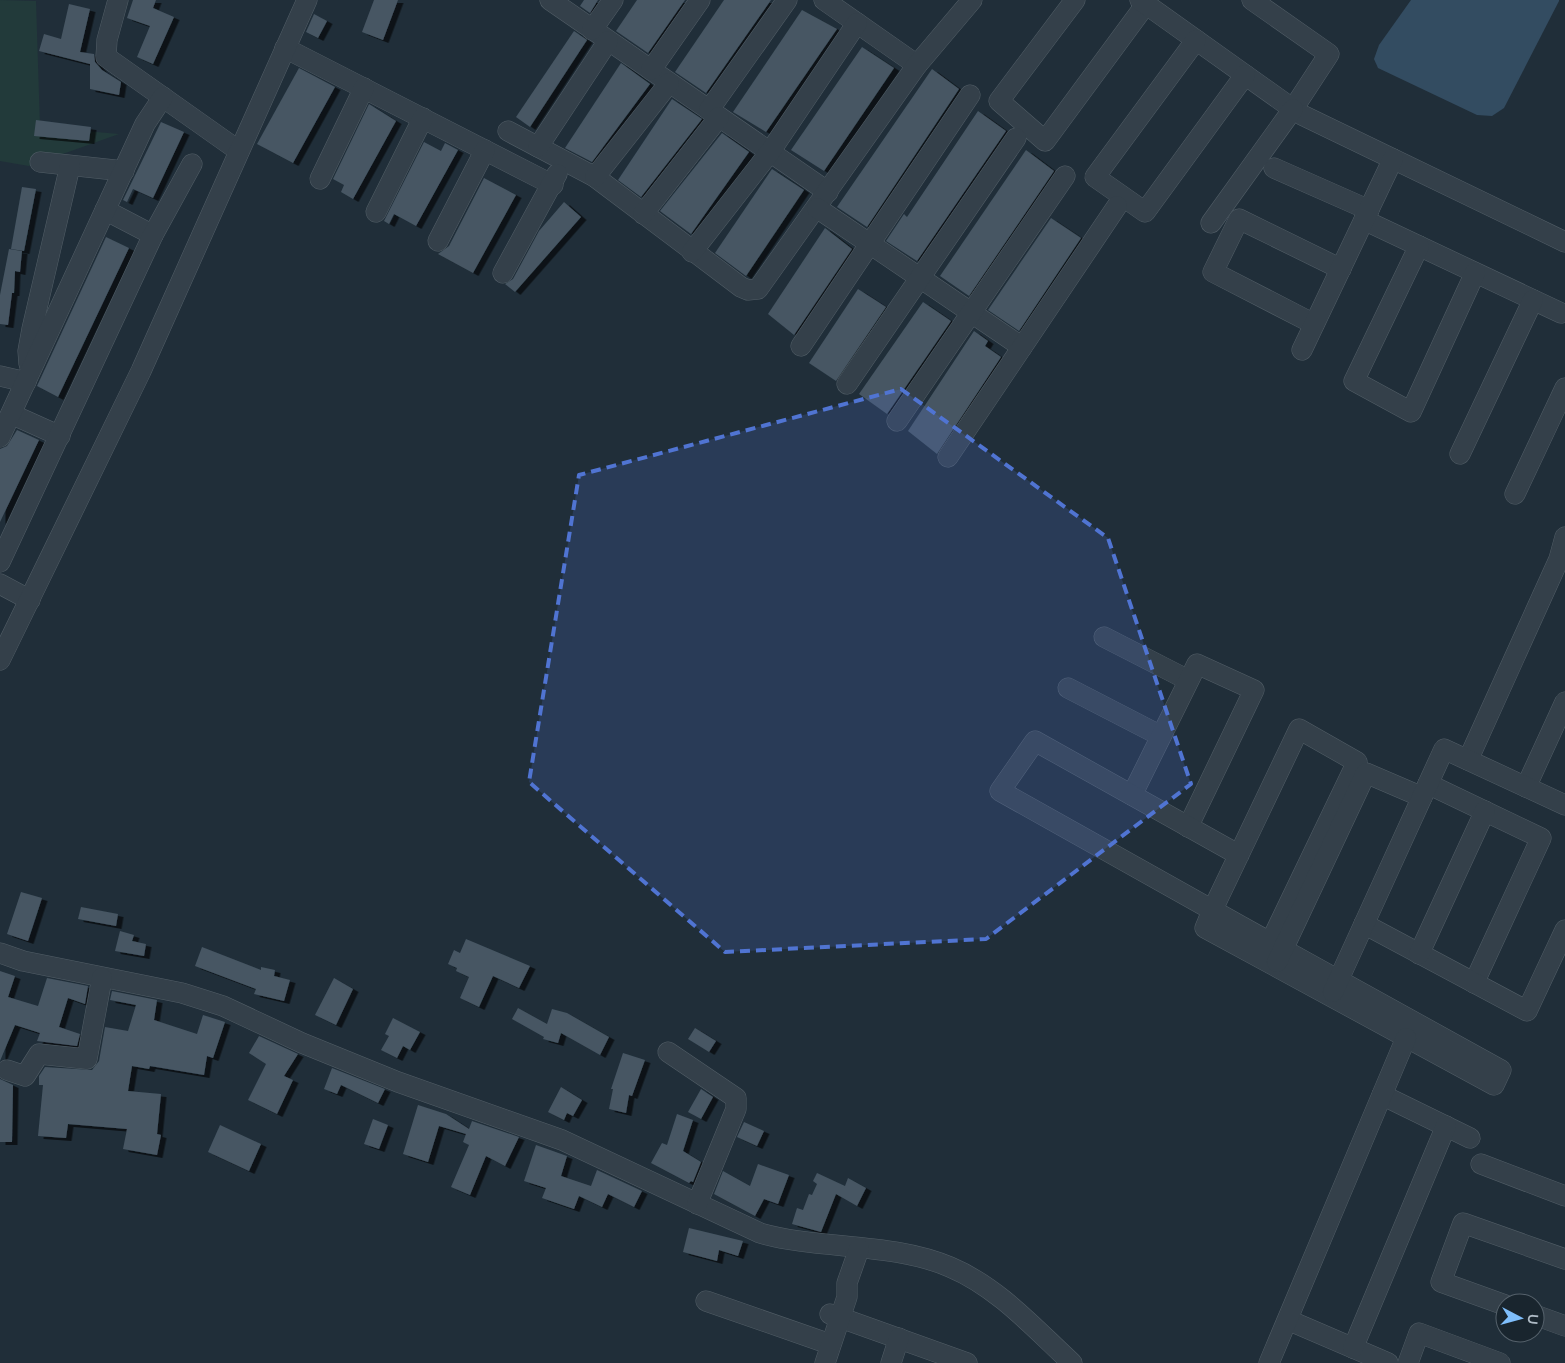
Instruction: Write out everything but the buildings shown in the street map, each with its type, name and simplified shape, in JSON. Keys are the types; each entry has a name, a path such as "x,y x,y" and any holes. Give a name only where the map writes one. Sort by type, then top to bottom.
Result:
{"street":[{"path":"118,0 107,40 106,57 239,151"},
{"path":"0,660 140,371 307,0"},
{"path":"550,0 828,192"},
{"path":"538,147 600,35 613,0"},
{"path":"651,70 700,0"},
{"path":"643,214 714,113 787,0"},
{"path":"824,0 917,65"},
{"path":"508,131 595,177 692,252 741,287 753,291 758,289 817,208 917,65 972,0"},
{"path":"1074,0 999,101 1045,141 1143,2 1297,112 1565,242"},
{"path":"1211,223 1297,112 1329,54 1252,0"},
{"path":"692,252 770,152 857,23"},
{"path":"1196,40 1095,177 1145,212 1245,75"},
{"path":"285,48 553,185"},
{"path":"595,177 670,83"},
{"path":"320,179 364,88"},
{"path":"801,346 970,95"},
{"path":"0,437 145,124 163,97"},
{"path":"376,212 423,118"},
{"path":"847,384 1016,138"},
{"path":"438,241 485,150"},
{"path":"1302,350 1393,159"},
{"path":"503,274 553,185 562,160"},
{"path":"40,162 124,171"},
{"path":"0,562 153,235 192,164"},
{"path":"28,378 28,351 32,329 70,166"},
{"path":"1274,168 1366,215 1419,246 1561,313"},
{"path":"897,421 1065,176"},
{"path":"948,457 1117,206"},
{"path":"817,208 1022,346"},
{"path":"106,210 153,235"},
{"path":"1314,324 1213,272 1239,219 1341,269"},
{"path":"1419,246 1354,381 1411,412 1475,273"},
{"path":"1460,454 1533,300"},
{"path":"0,376 28,378"},
{"path":"1515,494 1565,388"},
{"path":"11,414 60,436"},
{"path":"1468,760 1562,560 1565,537"},
{"path":"0,584 30,600"},
{"path":"1104,637 1188,680"},
{"path":"1132,795 1197,664 1254,690 1188,827"},
{"path":"1068,688 1161,736"},
{"path":"1526,787 1559,731 1565,702"},
{"path":"1276,953 1357,762 1299,729 1205,928 1276,953 1334,988 1406,1038 1494,1085 1501,1070 1334,988"},
{"path":"1212,911 1000,791 1035,741 1239,855"},
{"path":"1334,988 1444,749 1565,805"},
{"path":"1276,953 1366,773 1485,811 1540,838 1474,983"},
{"path":"1420,954 1485,811"},
{"path":"1364,924 1527,1011 1565,930"},
{"path":"0,953 23,961 182,993 223,1006 302,1043 398,1082 562,1140 751,1229 784,1240 908,1256 950,1267 1008,1304 1072,1363"},
{"path":"7,1070 25,1076 39,1054 87,1059 102,978"},
{"path":"1269,1363 1406,1038"},
{"path":"668,1052 736,1098 736,1109 697,1204"},
{"path":"1382,1095 1470,1138"},
{"path":"1353,1348 1446,1126"},
{"path":"1481,1164 1565,1196"},
{"path":"1495,1301 1441,1282 1463,1223 1565,1259"},
{"path":"825,1363 838,1293 847,1283 859,1249"},
{"path":"706,1301 822,1341"},
{"path":"835,1316 965,1363"},
{"path":"814,1363 822,1341 835,1316"},
{"path":"1545,1319 1565,1326"},
{"path":"1288,1320 1388,1363"},
{"path":"1408,1363 1419,1333 1500,1363"},
{"path":"890,1363 899,1338"}],"highlighted area":[{"path":"901,389 1108,538 1191,784 986,939 725,952 529,782 579,475"}],"green space":[{"path":"0,0 36,1 40,127 119,134 29,166 0,161"}],"water":[{"path":"1411,0 1559,1 1504,108 1492,116 1477,115 1378,68 1374,59 1379,45"}]}
